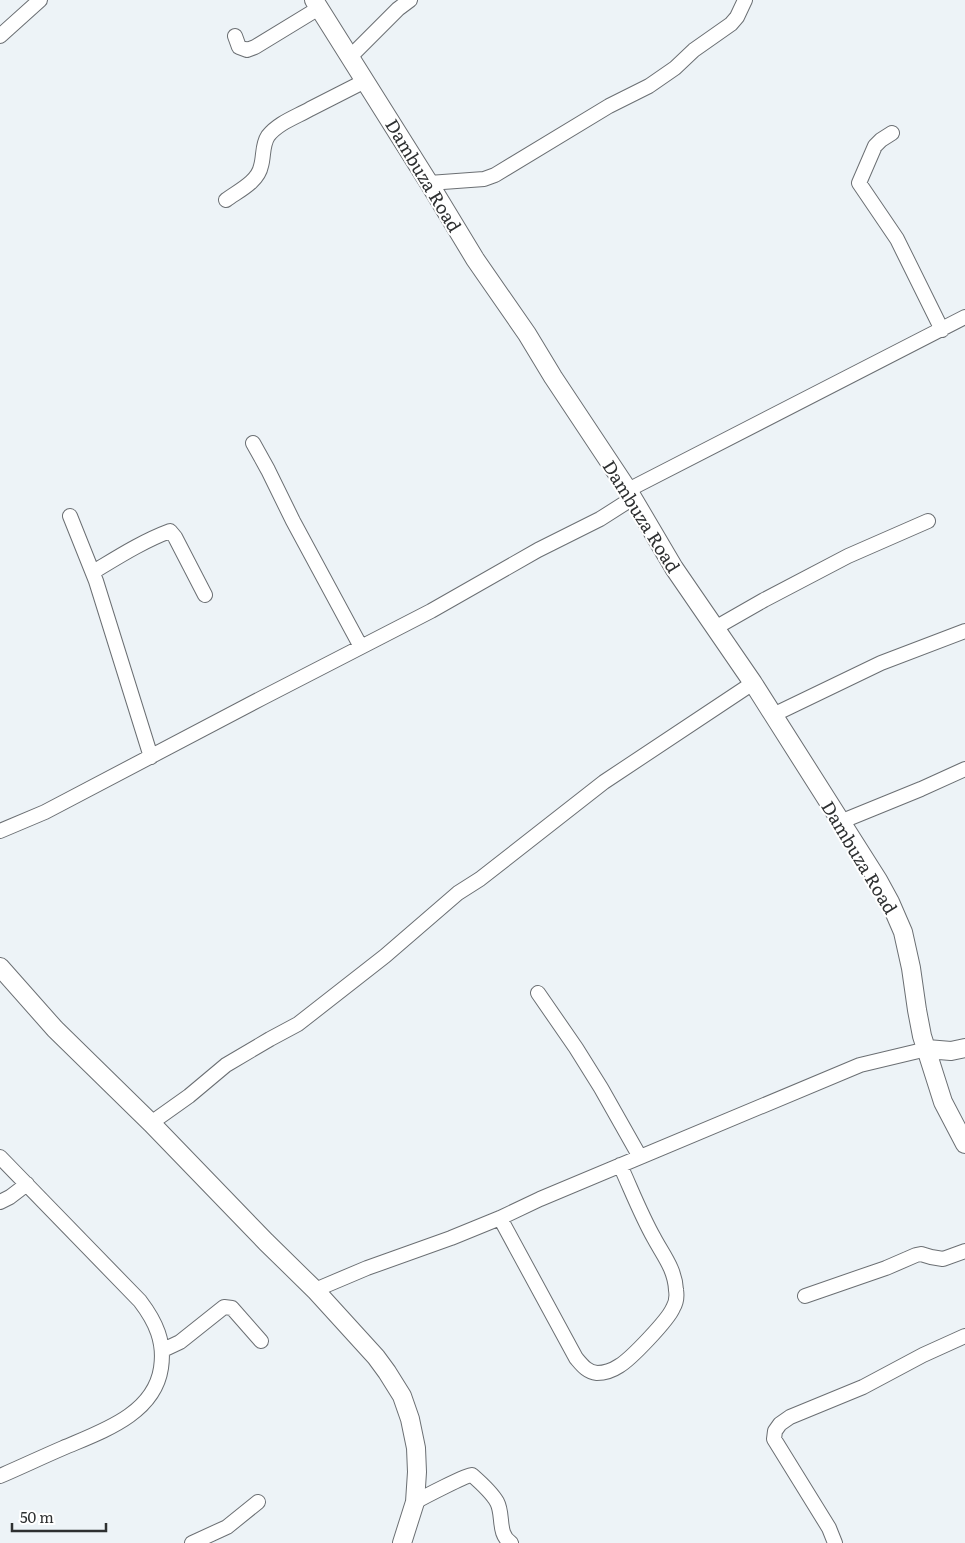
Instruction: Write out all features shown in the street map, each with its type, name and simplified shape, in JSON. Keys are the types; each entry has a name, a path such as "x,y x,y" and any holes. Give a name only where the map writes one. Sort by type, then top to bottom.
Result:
{"street":[{"path":"2,32 40,0"},
{"path":"350,57 398,9 410,0"},
{"path":"429,182 484,179 495,175 609,106 649,86 675,68 694,50 731,24 737,17 745,0"},
{"path":"235,36 239,47 247,50 255,47 317,4"},
{"name":"Dambuza Road","path":"317,4 475,259 527,334 630,494 674,568 753,683 878,880 903,932 922,1036 944,1102 965,1144"},
{"path":"226,200 253,180 259,172 262,165 262,151 267,138 274,130 287,121 365,81"},
{"path":"892,133 880,140 875,146 859,183 897,239 942,330"},
{"path":"0,831 45,812 431,611 538,550 600,519 630,494 965,317"},
{"path":"252,443 361,647"},
{"path":"70,516 93,572 151,757"},
{"path":"715,628 848,556 928,521"},
{"path":"93,572 124,553 170,531 175,537 205,595"},
{"path":"773,715 882,663 965,631"},
{"path":"151,1123 189,1096 226,1065 298,1024 385,956 458,893 480,879 604,782 753,683"},
{"path":"840,822 965,769"},
{"path":"0,967 55,1029 151,1123 315,1290 388,1372 402,1396 410,1419 416,1448 415,1502 402,1543"},
{"path":"538,993 601,1088 640,1157"},
{"path":"315,1290 500,1218 540,1199 860,1065 927,1049 950,1051 965,1048"},
{"path":"0,1157 140,1301 152,1317 163,1350 160,1375 154,1389 147,1400 136,1410 101,1432 0,1476"},
{"path":"500,1218 576,1358 590,1371 599,1373 608,1371 631,1357 650,1337 669,1316 674,1308 676,1296 673,1273 668,1260 654,1238 620,1166"},
{"path":"0,1202 27,1184"},
{"path":"805,1296 886,1268 916,1255 921,1254 943,1259 965,1251"},
{"path":"163,1350 180,1342 224,1307 232,1308 260,1341"},
{"path":"835,1543 829,1528 774,1438 775,1431 780,1424 800,1412 863,1387 923,1355 965,1336"},
{"path":"415,1502 467,1475 472,1475 495,1500 500,1510 503,1535 511,1543"},
{"path":"192,1543 227,1527 258,1502"}]}
